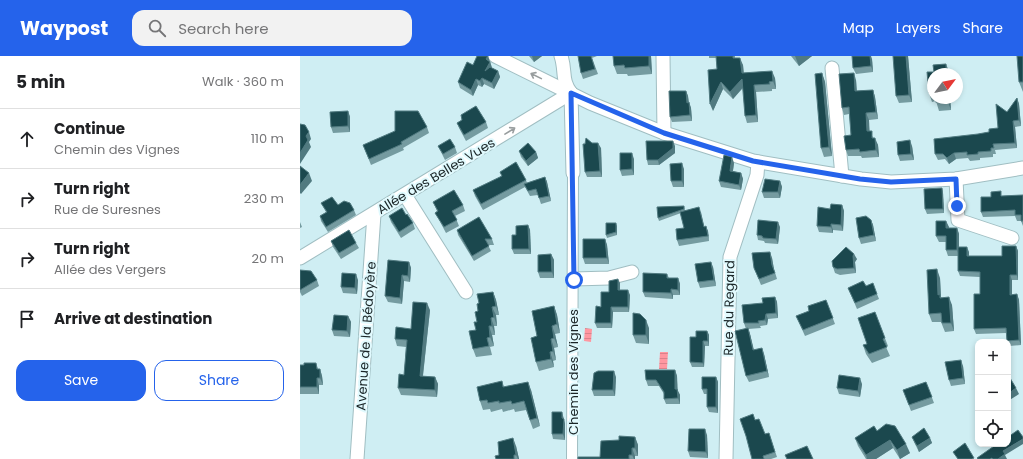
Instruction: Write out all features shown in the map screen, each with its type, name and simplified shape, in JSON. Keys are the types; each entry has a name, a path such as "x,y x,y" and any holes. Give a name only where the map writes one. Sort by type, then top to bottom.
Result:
{"street":[{"path":"495,56 571,93 664,133 758,162 842,176 891,182 956,179 1023,168"},
{"name":"Chemin des Vignes","path":"561,56 564,67 564,83 571,93 574,173 572,459"},
{"path":"663,56 664,133"},
{"path":"832,68 842,176"},
{"name":"Allée des Belles Vues","path":"300,258 571,93"},
{"name":"Rue du Regard","path":"726,459 730,257 757,175 758,162"},
{"path":"956,179 958,220 1012,238"},
{"path":"405,195 466,292"},
{"name":"Avenue de la Bédoyère","path":"357,459 374,214"},
{"path":"574,280 609,278 632,272"}],"shaded area":[{"path":"585,328 592,329 591,342 584,341"},
{"path":"660,352 668,352 667,369 659,369"}],"building":[{"path":"477,56 488,56 486,59 490,62 485,71 490,67 498,71 492,83 482,78 480,81 476,79 471,90 458,82 467,62 473,65"},
{"path":"578,56 591,56 595,69 581,73"},
{"path":"613,56 649,56 649,66 625,68 624,65 614,66"},
{"path":"716,56 733,56 733,58 740,58 742,73 772,71 773,81 769,82 770,84 754,85 756,115 745,116 742,79 730,92 721,82 710,104 708,70 717,69"},
{"path":"852,56 870,56 871,66 853,68"},
{"path":"893,56 906,56 909,95 896,96"},
{"path":"1017,56 1023,56 1023,82 1019,82"},
{"path":"946,64 946,68 933,68 933,65"},
{"path":"822,73 829,147 821,148 815,74"},
{"path":"854,73 855,91 873,90 876,112 866,113 867,131 872,131 872,138 875,138 876,150 860,152 859,149 846,150 844,136 851,135 849,107 842,108 839,74"},
{"path":"669,91 686,91 690,115 670,117"},
{"path":"1017,98 1019,120 1013,121 1015,143 993,144 994,148 991,148 991,151 978,152 978,154 967,155 967,152 954,153 947,158 943,154 935,154 934,139 978,134 989,132 989,129 998,128 996,104 1007,112"},
{"path":"476,106 486,122 464,135 457,123 462,120 461,115"},
{"path":"348,111 348,126 331,127 330,112"},
{"path":"395,111 418,111 427,127 401,142 402,144 369,159 363,145 395,131"},
{"path":"300,124 305,125 309,132 306,136 308,140 300,153"},
{"path":"586,138 592,143 598,143 600,171 585,172 583,144 585,144"},
{"path":"450,139 455,147 443,154 438,146"},
{"path":"910,140 911,154 898,155 897,142"},
{"path":"646,141 673,141 673,148 658,160 647,160"},
{"path":"528,143 536,152 526,161 519,151"},
{"path":"620,153 632,153 632,169 620,170"},
{"path":"724,155 732,157 730,171 741,173 739,185 719,181"},
{"path":"516,162 526,180 481,204 473,190 502,176 500,172"},
{"path":"682,163 682,181 671,181 670,164"},
{"path":"300,166 309,173 300,185"},
{"path":"545,177 549,196 539,198 536,189 528,191 524,184"},
{"path":"765,179 780,181 778,192 762,192"},
{"path":"942,188 943,209 925,209 924,189"},
{"path":"454,190 463,205 452,211 457,220 444,227 435,213 438,211 433,202"},
{"path":"1001,191 1001,196 1023,195 1023,221 1021,221 1021,215 1015,215 1015,210 981,212 981,197 991,197 991,192"},
{"path":"332,197 338,205 344,201 350,203 354,210 326,227 320,216 327,212 321,203"},
{"path":"831,204 842,205 841,225 831,224 831,227 817,226 818,207 830,209"},
{"path":"684,206 684,209 658,218 657,207"},
{"path":"699,207 708,236 677,240 676,229 684,228 680,212"},
{"path":"402,208 413,223 399,232 389,216"},
{"path":"866,216 871,220 874,235 859,238 856,218"},
{"path":"479,217 492,239 485,239 489,246 472,256 457,230"},
{"path":"758,220 778,222 776,239 763,238 762,236 757,235"},
{"path":"936,221 946,221 946,228 957,228 957,250 946,250 946,236 936,236"},
{"path":"606,223 616,223 616,232 606,235"},
{"path":"528,225 529,249 512,249 512,235 516,235 516,226"},
{"path":"349,230 356,243 339,253 331,241"},
{"path":"583,239 605,239 607,258 583,258"},
{"path":"1002,246 1016,246 1017,275 1010,275 1010,295 1017,294 1019,340 1011,341 1011,339 1007,339 1006,328 974,329 974,294 980,294 980,272 958,271 958,247 967,247 967,256 1002,256"},
{"path":"846,247 854,254 854,268 837,269 833,267 832,261"},
{"path":"770,252 775,273 759,279 754,268 752,253"},
{"path":"551,254 552,272 538,272 538,255"},
{"path":"388,260 409,262 408,276 402,275 400,298 385,296"},
{"path":"711,262 714,280 698,282 695,264"},
{"path":"937,269 938,295 940,294 940,298 949,297 951,323 942,323 941,313 929,314 927,270"},
{"path":"300,270 311,271 317,280 300,290"},
{"path":"342,273 356,274 355,288 341,287"},
{"path":"643,273 667,274 667,278 678,278 678,290 671,289 671,293 643,292"},
{"path":"618,279 618,290 628,290 628,307 611,307 611,323 595,323 596,306 601,307 601,292 609,292 609,281"},
{"path":"863,281 866,286 873,283 877,294 855,303 848,288"},
{"path":"493,292 496,306 492,307 494,317 491,318 492,326 489,326 490,337 487,338 489,346 473,349 469,331 476,330 474,322 477,322 475,312 478,311 477,304 479,303 477,294"},
{"path":"775,297 776,313 766,314 765,320 758,321 759,323 744,323 742,305 763,303 762,298"},
{"path":"826,300 833,318 803,330 796,316 809,311 808,306"},
{"path":"413,302 427,303 420,376 435,377 435,390 398,388 399,374 404,375 407,340 395,339 396,327 411,329"},
{"path":"554,306 557,324 552,326 554,338 551,339 553,351 550,352 551,359 536,362 531,338 537,336 532,311"},
{"path":"875,312 887,347 869,354 863,345 867,344 858,318"},
{"path":"633,313 640,314 646,320 646,335 633,335"},
{"path":"334,315 348,316 347,331 332,330"},
{"path":"748,328 753,350 762,348 767,371 746,376 735,331"},
{"path":"696,331 707,331 708,341 703,341 703,363 690,362 690,337 696,337"},
{"path":"961,360 963,378 949,380 945,362"},
{"path":"304,363 316,363 317,369 320,369 320,378 317,378 317,387 300,387 300,365 304,365"},
{"path":"645,370 675,370 675,389 677,389 678,398 664,399 664,392 656,380 646,380"},
{"path":"598,371 614,371 613,390 592,390 594,373"},
{"path":"839,375 860,378 858,391 837,388"},
{"path":"702,377 716,377 716,407 707,407 707,389 702,389"},
{"path":"1011,380 1016,388 1011,392"},
{"path":"502,381 503,387 528,382 537,418 530,420 524,401 512,404 511,401 488,403 487,400 480,401 477,387"},
{"path":"926,382 932,397 909,405 903,390"},
{"path":"552,412 562,412 562,418 564,419 563,434 552,434"},
{"path":"753,414 755,420 759,419 765,434 769,433 775,452 763,456 764,459 752,459 740,419"},
{"path":"886,424 895,426 906,444 897,450 890,440 866,455 855,438 874,426 877,431"},
{"path":"924,428 930,438 917,446 912,437"},
{"path":"689,429 705,429 706,452 688,451"},
{"path":"1018,430 1023,439 1011,446 1011,435"},
{"path":"619,436 635,437 635,448 632,448 632,455 629,455 629,459 578,459 578,457 600,457 601,441 619,440"},
{"path":"513,438 516,455 514,455 514,459 496,459 495,456 499,455 498,442"},
{"path":"965,443 974,458 958,459 953,452"},
{"path":"807,446 813,459 787,459 785,455"},
{"path":"993,447 1010,447 1003,451 1005,454 998,459 977,458"}],"route":[{"path":"574,280 572,238 574,173 571,93 590,103 664,133 753,161 860,179 891,182 956,179 957,206"}]}
